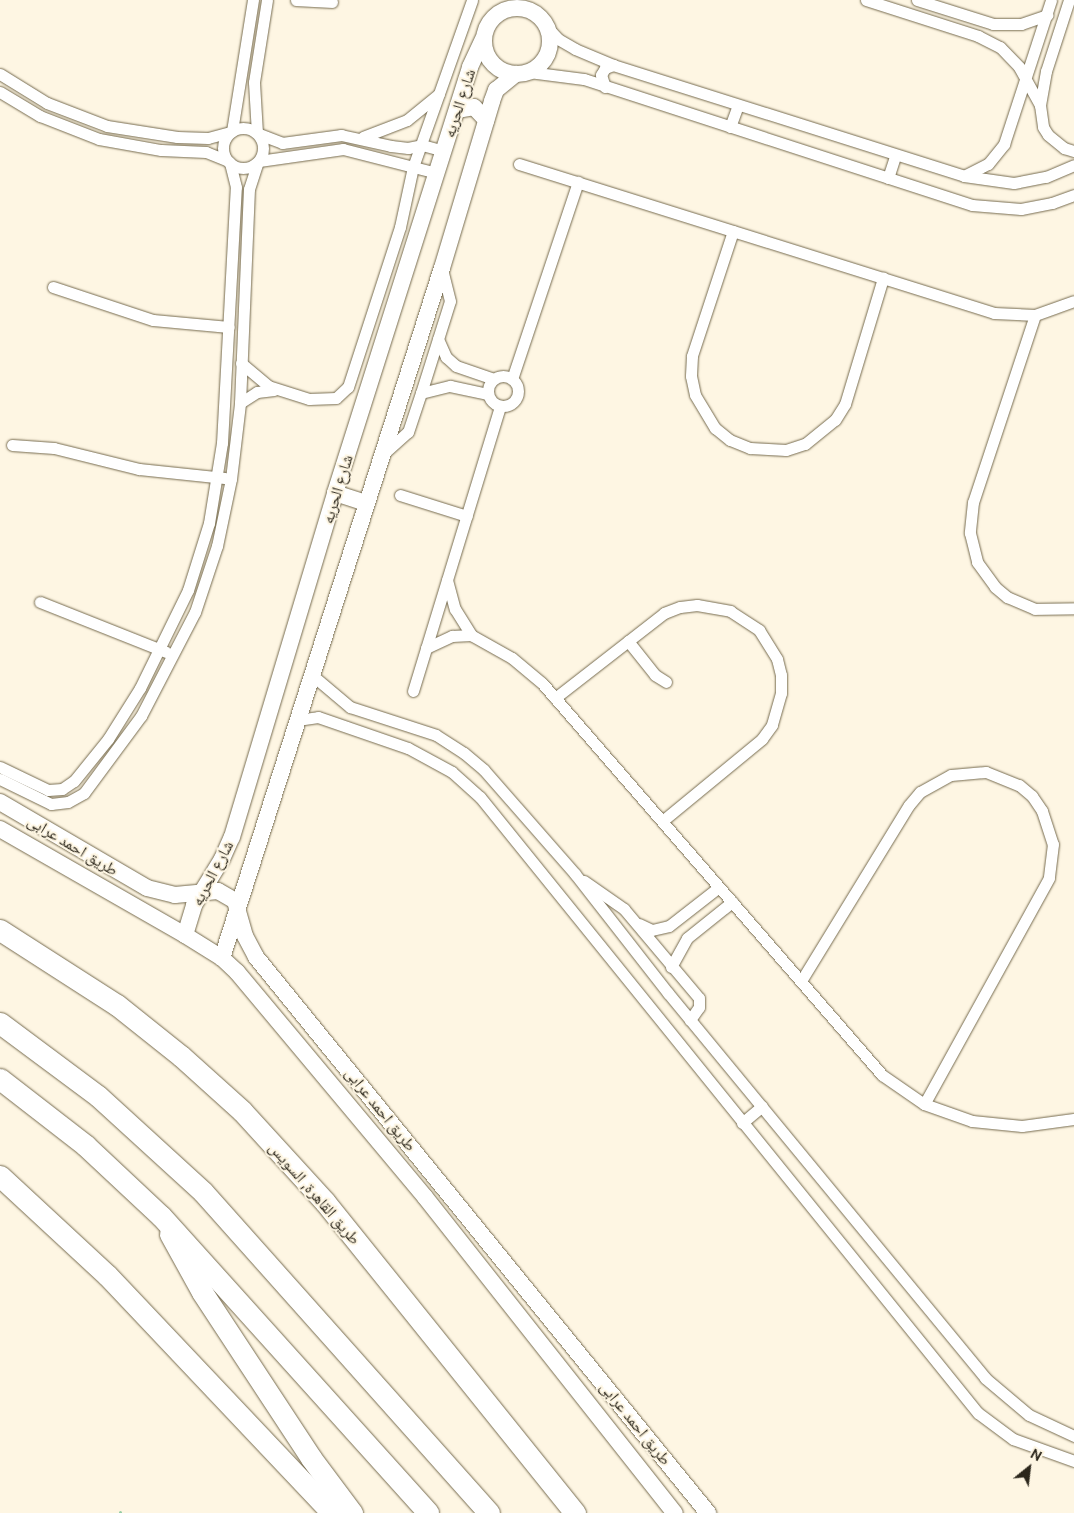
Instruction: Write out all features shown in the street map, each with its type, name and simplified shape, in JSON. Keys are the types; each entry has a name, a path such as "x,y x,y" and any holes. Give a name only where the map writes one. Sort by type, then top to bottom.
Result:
{"highway":[{"name":"طريق القاهرة, السويس","path":"0,930 84,981 124,1010 182,1056 242,1112 325,1202 575,1513"},
{"path":"0,1023 98,1096 203,1192 489,1513"},
{"path":"0,1079 85,1145 162,1216 428,1513"},
{"path":"0,1176 100,1269 332,1513"},
{"path":"162,1216 198,1286 306,1451 352,1513"}],"street":[{"path":"296,0 332,2"},
{"path":"242,363 257,380 278,390 328,401 343,394 348,387 402,220 413,167 443,89 472,0"},
{"name":"شارع الحريه","path":"185,935 190,915 232,837 335,493 494,0"},
{"path":"523,73 540,64 548,53 550,40 538,0"},
{"path":"866,0 988,40 1011,56 1040,105"},
{"path":"917,0 993,24 1021,24 1046,15"},
{"path":"964,176 988,164 1000,150 1026,79 1051,0"},
{"path":"1069,0 1046,71 1040,105 1043,127 1048,135 1064,148 1074,151"},
{"path":"0,767 23,785 43,802 59,804 84,793 100,774 141,716 175,656 210,568 232,479 240,403 249,189 264,150 258,134 254,82 266,4 252,2 231,131 223,146 236,187 229,327 218,478 197,564 160,650 128,708 88,765 68,786 54,790 23,785 0,779"},
{"path":"1074,165 1046,177 1014,183 964,176 895,156 613,65 575,49 558,39 545,24 527,10 514,8 501,12 485,32 485,52 492,63 503,71 584,79 888,178 988,208 1037,207 1074,195"},
{"path":"988,40 995,33 993,24"},
{"path":"605,87 601,76 605,68 613,65"},
{"name":"شارع الحريه","path":"222,958 442,268 496,90 523,73"},
{"path":"0,74 47,103 85,119 130,131 177,137 208,138 242,127 282,143 331,135 361,138 400,147 422,145 444,151"},
{"path":"12,83 2,94 40,116 79,133 139,148 206,152 242,168 259,161 343,149 437,173"},
{"path":"361,138 407,120 433,101 443,89"},
{"path":"730,127 738,105"},
{"path":"457,110 474,107 486,120"},
{"path":"79,133 85,119"},
{"path":"888,178 895,156"},
{"path":"519,164 994,313 1035,315 1074,301"},
{"path":"512,379 578,182"},
{"path":"733,231 692,356 691,376 699,404 715,428 730,440 750,448 786,450 805,444 835,420 845,404 883,278"},
{"path":"381,456 408,432 421,393 450,301 442,268"},
{"path":"53,288 153,320 229,327"},
{"path":"1035,315 973,502 970,532 977,562 990,581 1007,597 1035,609 1074,608"},
{"path":"438,339 446,357 456,366 494,378 503,376 512,379 517,386 518,395 509,405 500,406 492,402 488,394 489,386 494,378"},
{"path":"450,386 456,366"},
{"path":"421,393 450,386 488,394"},
{"path":"240,403 257,392 278,390"},
{"path":"413,691 500,406"},
{"path":"12,445 54,448 131,468 232,479"},
{"path":"335,493 366,504"},
{"path":"400,495 467,516"},
{"path":"447,580 455,609 472,635 527,669 555,698 882,1075 924,1104 955,1117 1005,1126 1039,1125 1074,1119"},
{"path":"40,602 175,656"},
{"path":"555,698 664,613 697,605 714,606 730,611 759,630 777,659 781,675 778,709 762,739 662,822"},
{"path":"426,648 452,636 472,635"},
{"path":"628,641 654,675 666,682"},
{"path":"312,675 330,693 355,710 446,741 475,761 575,874 690,1020 985,1378 1029,1415 1074,1436"},
{"path":"297,720 318,717 408,748 452,772 488,808 978,1413 1013,1439 1074,1461"},
{"path":"88,765 100,774"},
{"path":"801,981 909,804 920,792 951,774 986,772 1018,785 1032,796 1042,810 1052,835 1053,861 1049,878 924,1104"},
{"path":"488,808 500,788"},
{"path":"54,790 59,804"},
{"name":"طريق احمد عرابى","path":"0,802 147,888 175,896 203,891 224,893 239,907 245,936 256,957 708,1513"},
{"name":"طريق احمد عرابى","path":"0,829 185,935 222,958 244,980 425,1197 675,1513"},
{"path":"232,837 258,845"},
{"path":"575,874 613,900 637,923 671,967 699,998 699,1007 690,1020"},
{"path":"637,923 658,930 673,923 719,887"},
{"path":"134,906 146,900 147,888"},
{"path":"671,967 687,938 732,902"},
{"path":"673,923 687,938"},
{"path":"742,1123 762,1106"}]}
